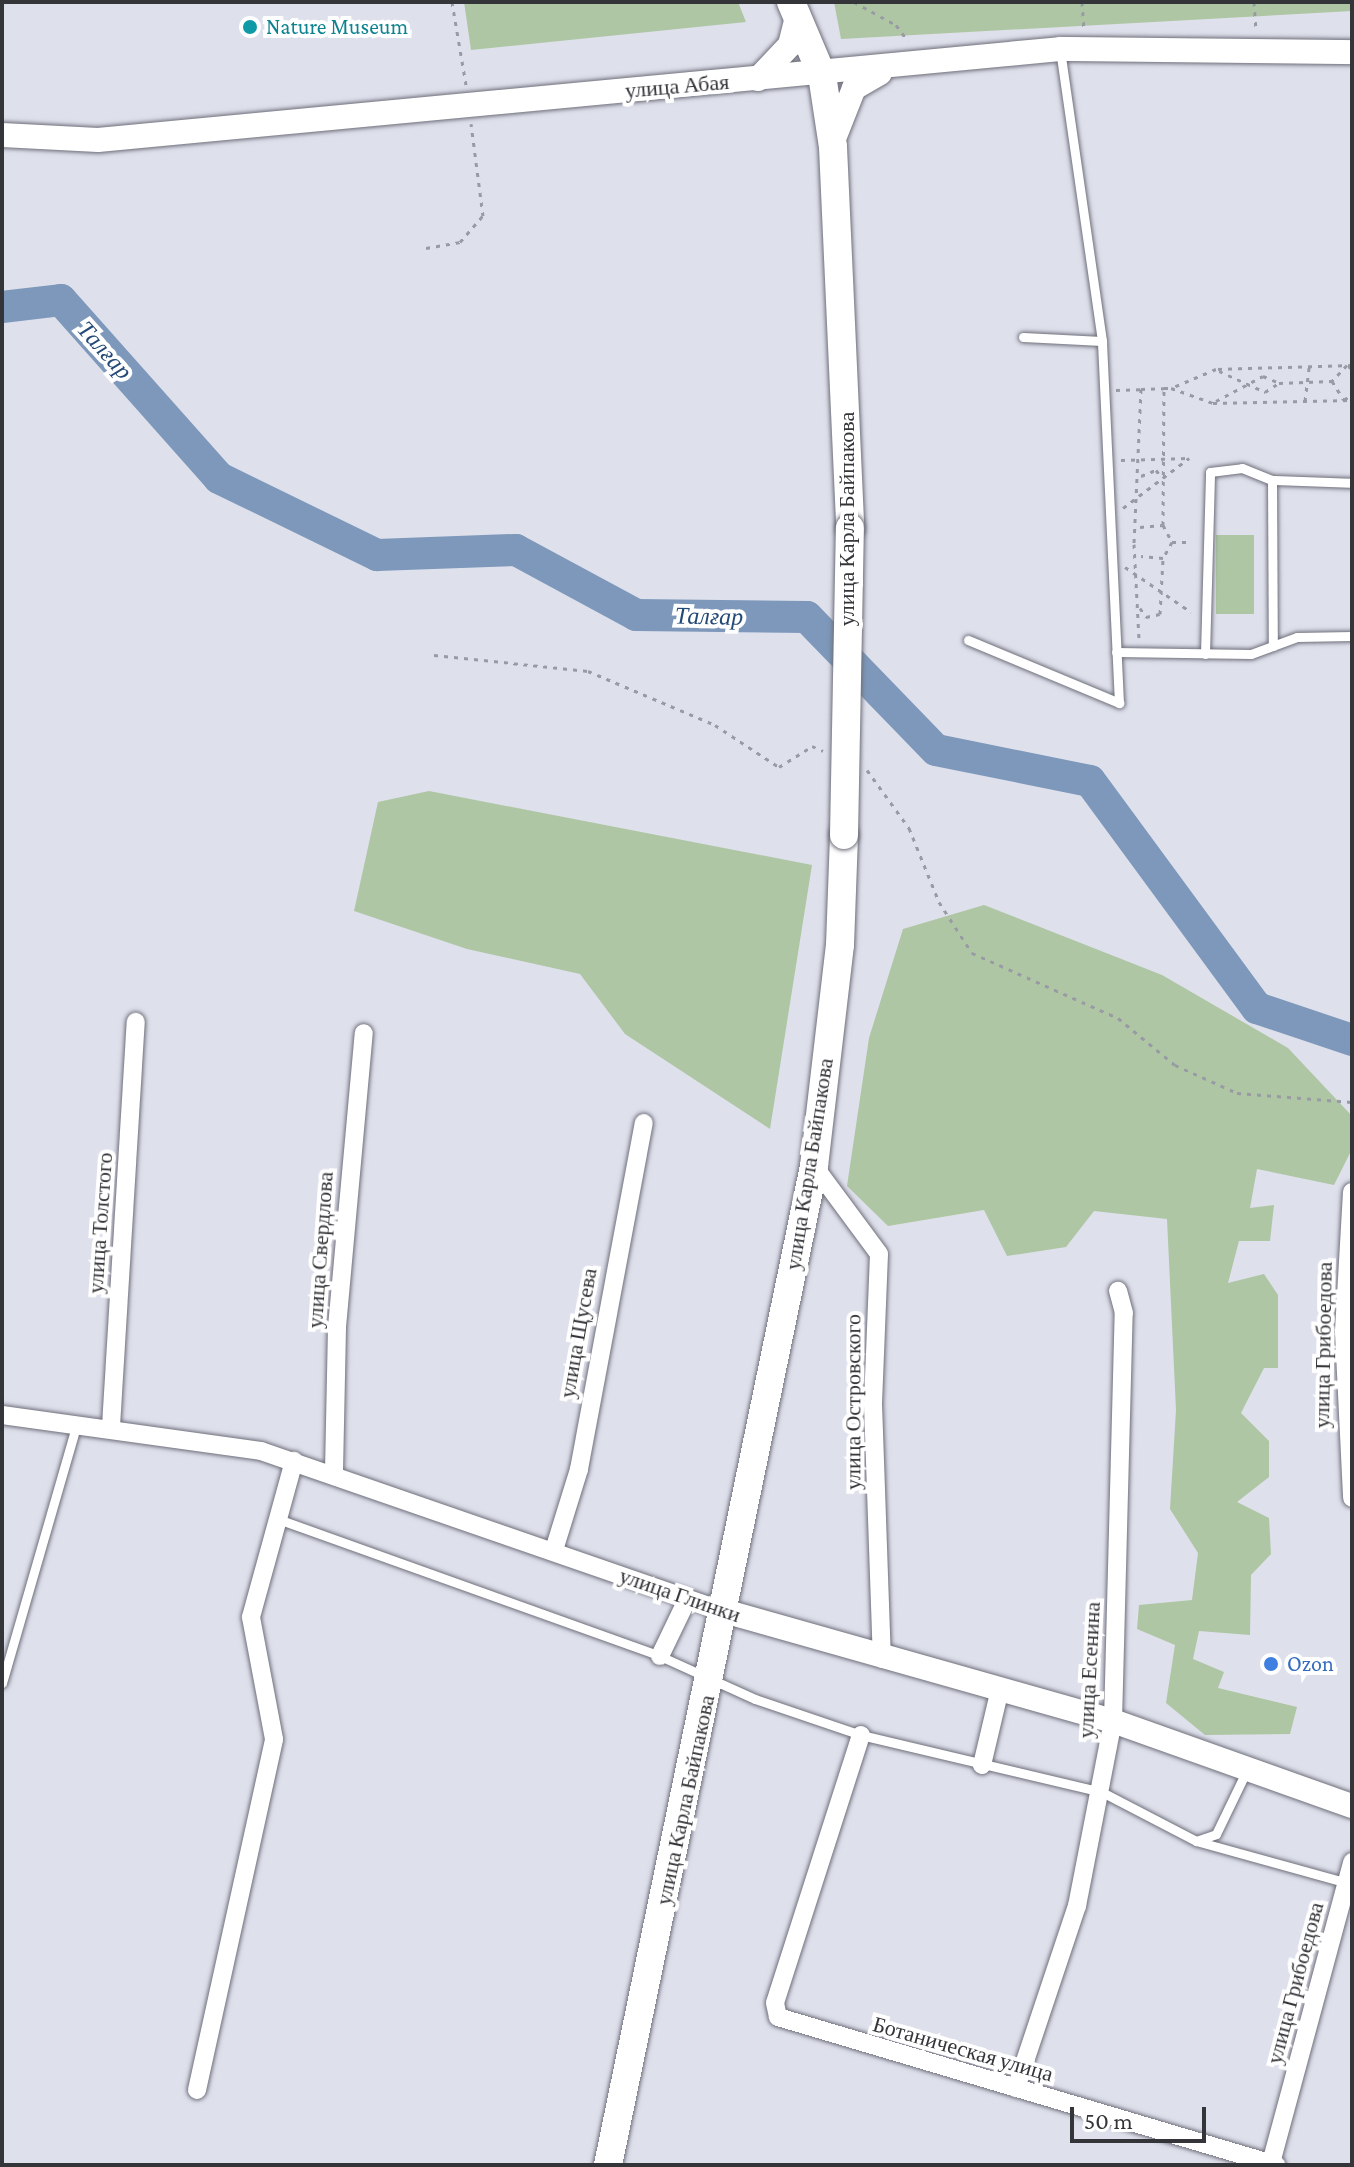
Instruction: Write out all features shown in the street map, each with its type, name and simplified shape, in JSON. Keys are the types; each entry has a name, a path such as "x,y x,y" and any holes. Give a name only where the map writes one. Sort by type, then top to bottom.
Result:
{"main road":[{"name":"улица Карла Байпакова","path":"608,2165 711,1679 814,1166 840,945 850,528 833,147 822,75 794,9"}],"street":[{"path":"758,79 790,45 794,9"},
{"name":"улица Абая","path":"2,135 98,140 470,104 822,75 1060,49 1352,52"},
{"path":"833,147 854,88 891,67"},
{"name":"улица Толстого","path":"111,1426 136,1022"},
{"name":"улица Свердлова","path":"334,1471 337,1327 364,1033"},
{"name":"улица Щусева","path":"554,1550 579,1469 644,1123"},
{"name":"улица Островского","path":"814,1166 879,1254 873,1404 882,1659"},
{"name":"улица Грибоедова","path":"1352,1192 1344,1332 1352,1498"},
{"name":"улица Есенина","path":"1016,2088 1077,1906 1102,1792 1113,1721 1124,1313 1118,1291"},
{"name":"улица Глинки","path":"2,1415 111,1426 334,1471 687,1600 882,1659 1113,1721 1352,1806"},
{"path":"197,2090 274,1739 251,1617 294,1461"},
{"path":"660,1656 687,1600"},
{"path":"982,1765 1000,1689"},
{"name":"Ботаническая улица","path":"861,1735 775,2003 778,2017 1274,2164"},
{"name":"улица Грибоедова","path":"1274,2164 1349,1884 1352,1862"}],"lane":[{"path":"968,640 1119,703 1102,341 1060,49"},
{"path":"1023,337 1102,341"},
{"path":"1205,654 1210,472 1242,468 1272,480 1352,483"},
{"path":"1272,480 1273,646"},
{"path":"1116,652 1251,654 1273,646 1352,636"},
{"path":"2,1683 77,1424"},
{"path":"277,1519 660,1656 711,1679 861,1735 1102,1792 1196,1841 1349,1884"},
{"path":"1196,1841 1216,1834 1247,1769"}],"path":[{"path":"426,248 460,242 483,216 470,104 452,2"},
{"path":"854,2 896,25 925,64"},
{"path":"1082,2 1086,49"},
{"path":"1254,2 1257,52"},
{"path":"1305,401 1309,366"},
{"path":"1171,388 1216,369 1350,366"},
{"path":"1263,376 1279,383 1332,381 1350,366"},
{"path":"1263,368 1263,376"},
{"path":"1216,369 1265,392"},
{"path":"1213,403 1263,376"},
{"path":"1332,381 1344,400"},
{"path":"1265,392 1279,383"},
{"path":"1164,388 1163,525 1172,542"},
{"path":"1104,390 1171,388 1213,403 1352,400"},
{"path":"1139,653 1140,555 1134,544 1140,527 1141,389"},
{"path":"1264,401 1265,392"},
{"path":"1344,400 1352,394"},
{"path":"1107,460 1189,458 1110,517"},
{"path":"1141,476 1156,470 1162,478"},
{"path":"1140,527 1163,525"},
{"path":"1172,542 1186,542"},
{"path":"1140,608 1146,617 1160,614 1163,558 1172,542"},
{"path":"1140,555 1163,558"},
{"path":"1112,558 1192,613"},
{"path":"434,655 588,671 715,725 779,767 812,746 827,752"},
{"path":"855,765 870,771 909,828 939,902 972,953 1118,1018 1175,1065 1237,1093 1352,1102"}],"green space":[{"path":"464,2 738,2 746,22 471,50"},
{"path":"834,2 1352,2 1352,11 841,39"},
{"path":"1216,535 1254,535 1254,614 1216,614"},
{"path":"429,791 812,865 770,1129 625,1034 580,974 467,949 354,911 378,802"},
{"path":"984,905 1162,975 1288,1048 1352,1116 1352,1149 1334,1185 1257,1169 1250,1208 1274,1205 1270,1241 1239,1241 1228,1283 1264,1274 1278,1295 1278,1368 1264,1368 1241,1413 1269,1441 1269,1477 1237,1502 1269,1518 1271,1554 1251,1575 1250,1635 1199,1631 1193,1659 1224,1672 1218,1688 1297,1707 1290,1734 1205,1735 1166,1703 1175,1645 1137,1629 1139,1605 1192,1600 1198,1553 1170,1509 1176,1410 1167,1219 1094,1211 1066,1247 1007,1256 984,1210 888,1226 847,1186 869,1038 903,929"}],"waterway":[{"name":"Талғар","path":"2,307 61,300 219,478 377,555 516,550 636,615 807,617 936,750 1090,781 1257,1008 1352,1040"}],"place":[{"name":"Nature Museum","path":"250,27"},
{"name":"Ozon","path":"1271,1664"}]}
